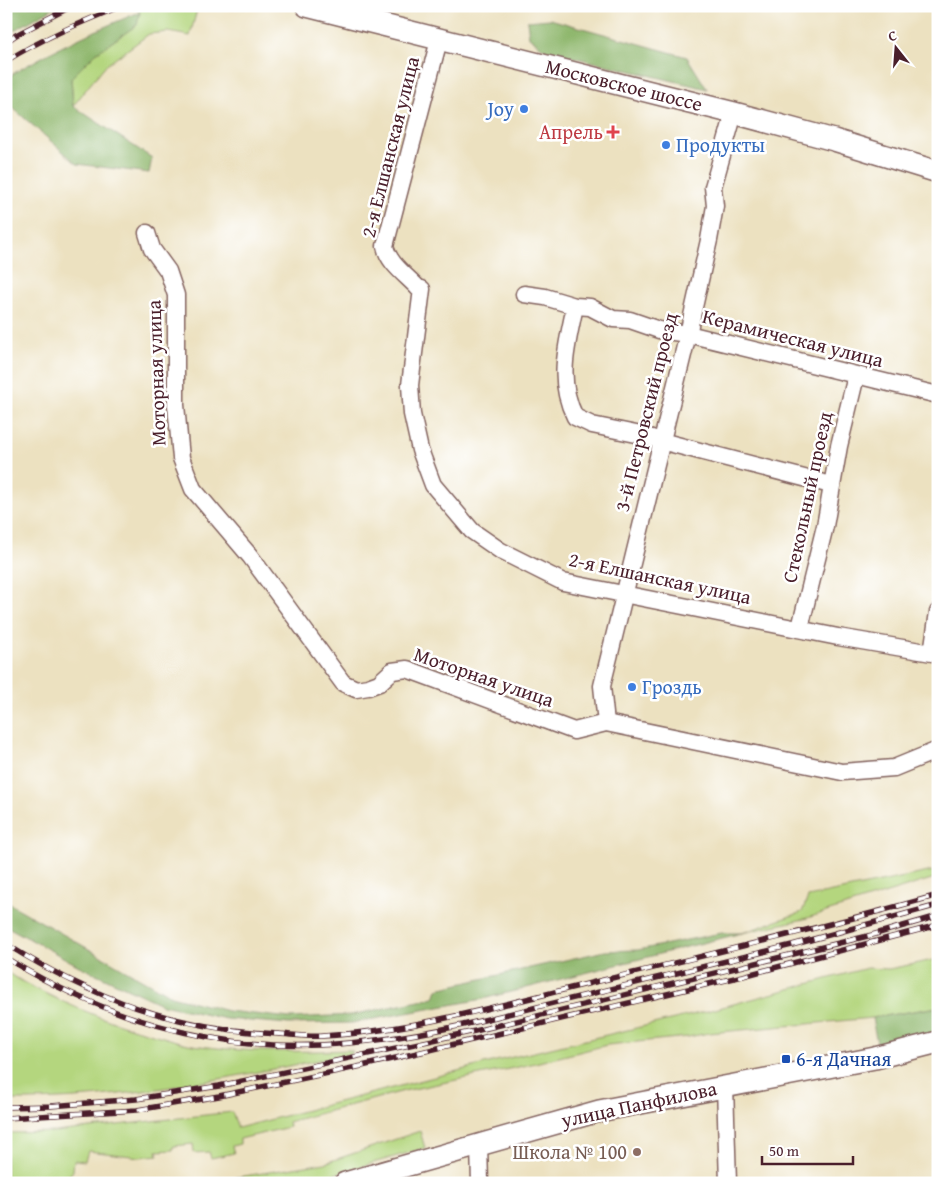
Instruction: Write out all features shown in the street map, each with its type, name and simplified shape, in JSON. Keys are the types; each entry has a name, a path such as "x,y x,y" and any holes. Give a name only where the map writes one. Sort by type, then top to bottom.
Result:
{"main road":[{"name":"Московское шоссе","path":"307,6 734,113 938,172"},
{"name":"улица Панфилова","path":"345,1183 599,1111 875,1058 938,1042"}],"street":[{"name":"2-я Елшанская улица","path":"440,40 385,246 386,254 391,261 422,290 410,385 412,414 420,450 433,485 472,531 501,552 563,582 838,637 932,653 938,612"},
{"name":"3-й Петровский проезд","path":"606,723 602,686 688,334 711,232 715,206 713,188 734,113"},
{"name":"Моторная улица","path":"147,233 152,249 168,271 176,295 176,405 181,458 193,489 250,556 343,683 356,689 368,687 379,683 392,671 407,669 574,731 606,723 842,772 894,768 938,750"},
{"name":"Керамическая улица","path":"524,294 545,297 575,306 590,307 613,319 630,320 659,330 688,334 938,395"},
{"path":"575,306 563,372 565,394 575,417 592,426 646,436 831,486"},
{"name":"Стекольный проезд","path":"800,628 856,376"},
{"path":"725,1086 728,1183"},
{"path":"479,1144 480,1183"}],"green space":[{"path":"6,6 57,6 6,35"},
{"path":"132,6 198,6 190,36 168,32 149,34 104,67 73,106 71,78 96,53 136,25 140,12"},
{"path":"140,12 137,25 96,53 71,78 73,106 152,158 149,173 77,164 6,102 6,78 72,42"},
{"path":"550,19 687,57 707,89 547,51 529,37 527,21"},
{"path":"938,870 938,877 804,919 742,933 802,912 808,897"},
{"path":"6,900 171,996 228,1011 290,1018 351,1015 434,998 437,989 605,951 638,950 721,933 742,933 483,999 352,1023 289,1024 226,1019 163,1005 79,966 6,926"},
{"path":"938,959 938,1007 872,1018 709,1033 688,1037 607,1045 523,1066 404,1091 288,1122 289,1127 240,1139 240,1144 232,1146 234,1153 211,1158 209,1152 194,1153 193,1144 174,1146 173,1150 157,1151 158,1155 140,1157 88,1151 85,1161 74,1160 73,1171 63,1183 6,1183 6,1133 55,1132 232,1112 238,1128 496,1061 704,1012 867,968 889,969"},
{"path":"6,972 42,992 79,1009 183,1043 213,1048 252,1051 352,1050 352,1054 180,1086 137,1092 93,1097 6,1100 6,1050 9,1046 6,1038"},
{"path":"938,1007 938,1034 892,1046 877,1043 872,1018"},
{"path":"420,1131 425,1148 304,1183 201,1183 325,1163"}],"railway":[{"path":"6,42 72,6"},
{"path":"6,61 77,24 121,6"},
{"path":"6,944 38,963 104,995 137,1008 171,1018 206,1026 242,1031 323,1036 395,1028 467,1014 774,938 938,895"},
{"path":"6,958 42,979 79,997 157,1025 237,1042 278,1045 338,1044 392,1038 463,1025 792,945 938,905"},
{"path":"6,1107 51,1106 136,1099 219,1086 475,1031 872,935 938,916"},
{"path":"6,1118 137,1110 219,1096 362,1066 743,976 938,925"}],"place":[{"name":"Joy","path":"524,109"},
{"name":"Апрель","path":"613,132"},
{"name":"Продукты","path":"666,145"},
{"name":"Гроздь","path":"632,687"},
{"name":"6-я Дачная","path":"786,1059"},
{"name":"Школа № 100","path":"637,1152"}]}
